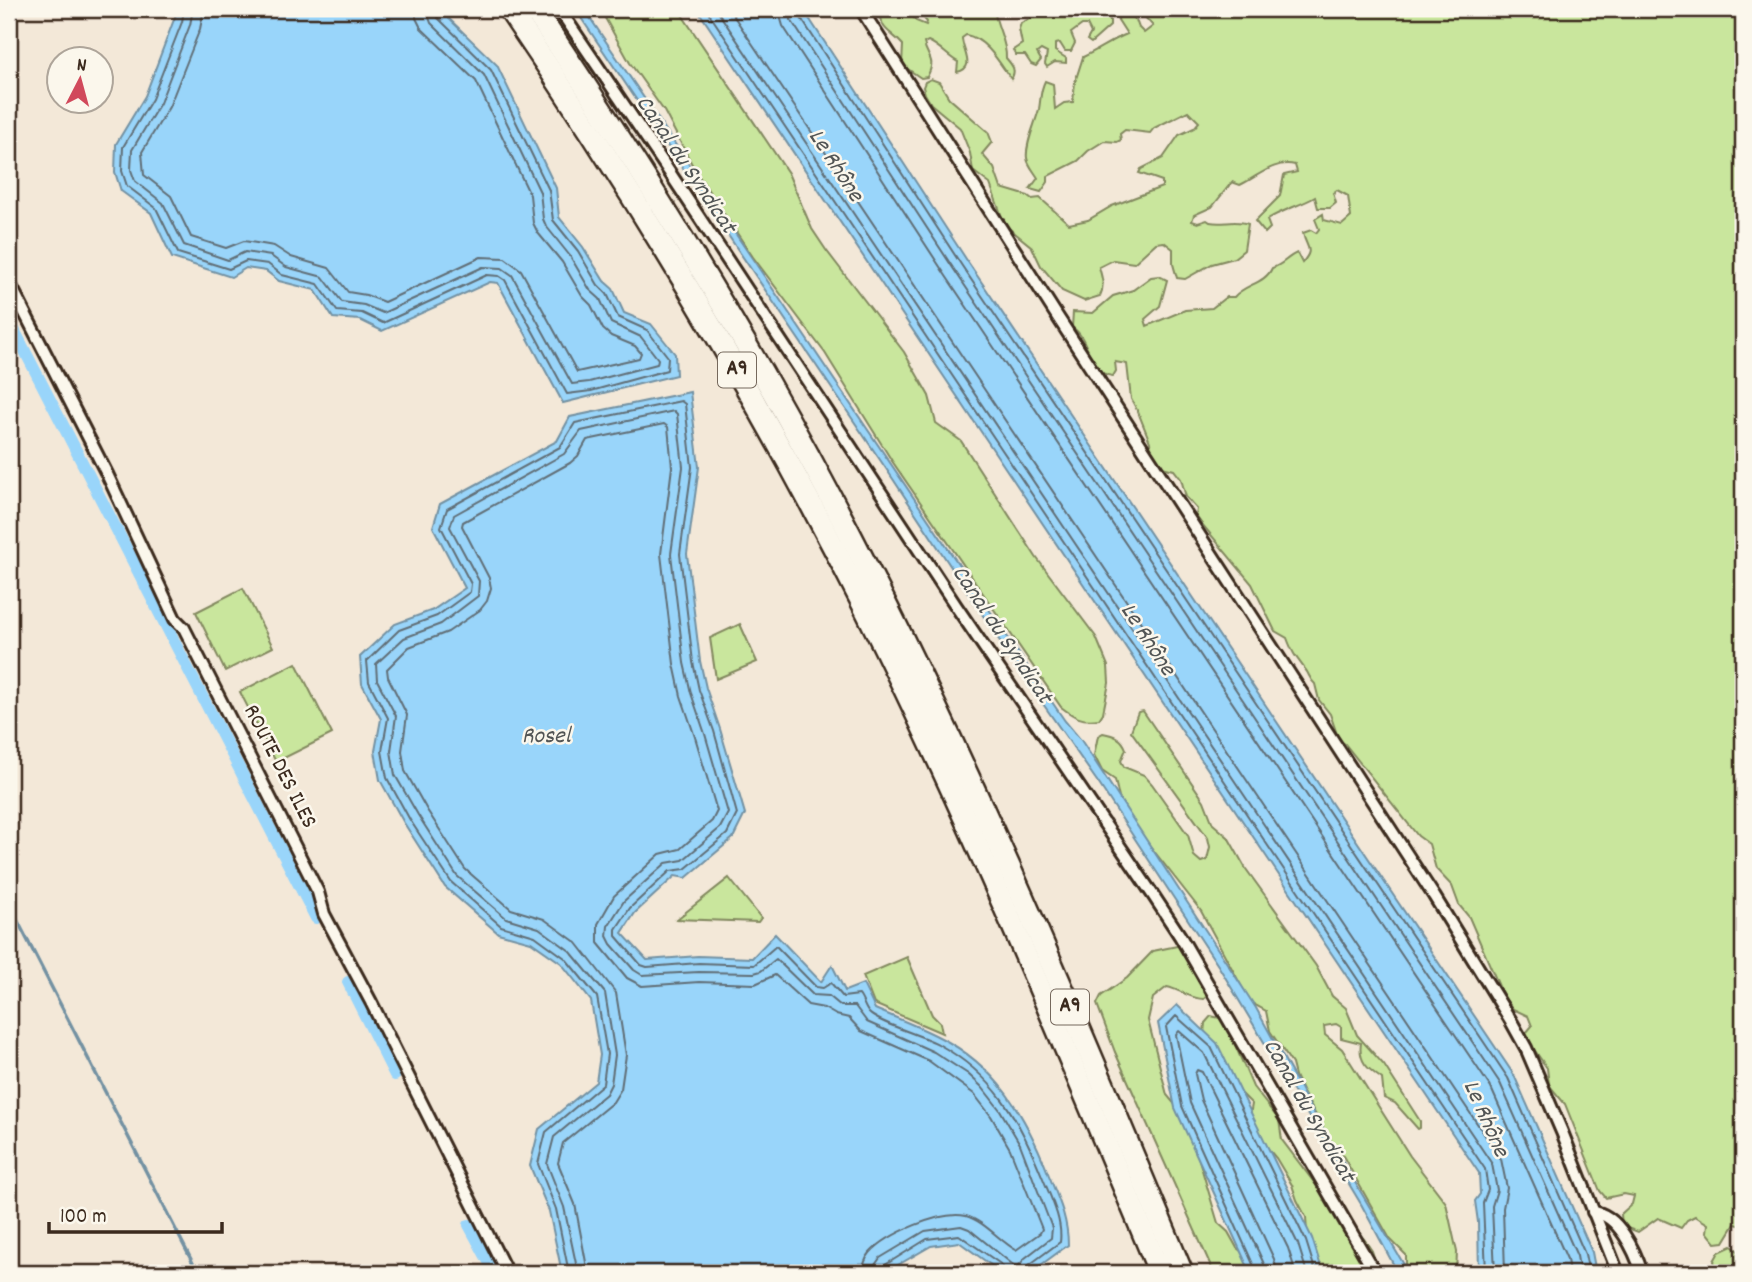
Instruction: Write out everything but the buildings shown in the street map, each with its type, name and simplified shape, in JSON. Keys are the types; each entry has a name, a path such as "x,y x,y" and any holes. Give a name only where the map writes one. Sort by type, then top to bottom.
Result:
{"highway":[{"name":"A9","path":"509,9 596,139 690,290 747,387 844,567 900,678 975,840 1065,1045 1160,1273"},
{"name":"A9","path":"534,9 614,129 706,277 831,496 953,743 1015,879 1182,1273"}],"street":[{"path":"559,9 956,606 1153,895 1376,1273"},
{"path":"861,9 1434,896 1511,1021 1526,1048 1562,1132 1618,1273"},
{"name":"ROUTE DES ILES","path":"9,282 107,474 175,619 184,628 318,891 324,914 507,1273"},
{"path":"1593,1212 1604,1213 1616,1225 1637,1256 1642,1273"}],"green space":[{"path":"600,9 678,9 788,173 812,229 904,352 929,396 936,423 961,441 1036,557 1096,637 1108,666 1109,683 1103,713 1099,719 1078,718 1061,707 892,461 825,353 753,257 696,172 664,111 630,63"},
{"path":"881,9 908,9 916,21 926,25 927,22 916,9 994,9 1006,58 1013,68 1013,76 1011,79 987,47 974,37 966,35 962,38 967,63 963,70 957,72 958,62 932,43 924,43 931,66 927,77 921,78 902,65 903,45 884,26"},
{"path":"1025,9 1101,9 1110,18 1110,26 1091,43 1087,40 1091,33 1087,25 1082,25 1071,33 1075,43 1071,51 1065,51 1060,43 1055,44 1055,51 1066,58 1066,63 1055,62 1047,67 1047,53 1041,50 1037,53 1041,60 1036,66 1031,64 1025,55 1016,55 1013,50 1022,44 1019,29 1021,23 1034,17 1033,13"},
{"path":"1158,9 1743,9 1743,1226 1735,1224 1724,1242 1716,1243 1707,1232 1708,1224 1695,1216 1687,1220 1681,1228 1658,1218 1638,1232 1622,1226 1621,1214 1632,1204 1634,1196 1624,1194 1606,1198 1600,1191 1565,1104 1549,1085 1547,1068 1526,1033 1532,1026 1528,1016 1513,1009 1504,998 1469,917 1459,905 1452,886 1436,869 1429,844 1418,836 1339,740 1330,714 1319,700 1315,684 1294,655 1287,638 1275,631 1252,584 1196,516 1197,509 1186,497 1181,479 1174,470 1162,467 1151,453 1150,442 1131,399 1127,364 1115,362 1116,371 1113,376 1104,374 1093,363 1083,340 1072,327 1073,312 1093,313 1113,296 1133,290 1151,277 1159,276 1167,280 1160,306 1145,319 1147,326 1185,310 1212,308 1226,297 1234,297 1260,281 1272,268 1297,253 1302,263 1309,251 1303,233 1311,230 1316,233 1319,229 1315,219 1323,214 1324,220 1342,225 1351,217 1348,196 1337,190 1333,193 1336,203 1330,208 1318,208 1315,197 1283,211 1267,220 1270,228 1265,233 1255,221 1280,196 1284,175 1297,172 1295,165 1273,167 1240,185 1232,182 1212,207 1194,215 1192,221 1248,224 1244,250 1234,258 1212,264 1185,279 1177,278 1173,249 1164,242 1156,243 1134,263 1113,260 1099,267 1102,292 1100,296 1084,301 1062,291 1041,266 1032,247 1005,225 990,184 973,171 970,153 960,128 931,104 925,94 925,82 931,79 939,82 949,98 988,132 992,142 982,154 994,168 1001,188 1032,199 1040,198 1069,224 1088,220 1112,206 1162,187 1162,181 1139,173 1141,169 1163,158 1179,135 1194,128 1199,122 1188,111 1154,128 1150,133 1125,130 1120,134 1121,140 1104,141 1078,161 1048,176 1048,182 1041,192 1030,189 1038,178 1029,163 1027,152 1042,88 1045,81 1053,84 1055,109 1064,103 1073,102 1075,82 1083,57 1127,34 1118,20 1119,14 1125,13 1136,20 1144,33 1153,26 1143,15"},
{"path":"243,588 273,647 225,671 196,612"},
{"path":"740,624 757,662 716,679 710,638"},
{"path":"296,663 332,734 276,762 240,692"},
{"path":"1143,711 1204,801 1213,824 1228,837 1246,869 1316,966 1332,996 1346,1008 1357,1035 1384,1065 1420,1121 1418,1129 1395,1103 1384,1098 1382,1079 1365,1064 1360,1050 1361,1043 1341,1038 1341,1027 1336,1024 1324,1026 1325,1035 1342,1049 1410,1156 1446,1203 1457,1252 1456,1273 1409,1273 1406,1268 1406,1255 1390,1239 1302,1091 1292,1064 1270,1031 1266,1011 1250,1002 1201,911 1139,832 1119,798 1115,780 1102,771 1094,755 1098,736 1103,733 1122,742 1126,749 1121,761 1124,767 1144,775 1188,835 1194,856 1201,862 1207,860 1210,847 1208,838 1131,731 1138,712"},
{"path":"729,878 761,918 758,922 677,919"},
{"path":"1192,946 1196,952 1204,969 1208,995 1199,999 1167,987 1153,998 1148,1020 1167,1095 1177,1107 1193,1140 1218,1223 1228,1232 1237,1248 1254,1261 1250,1273 1214,1273 1115,1052 1097,1004 1101,996 1127,978 1153,951"},
{"path":"907,957 932,1015 940,1023 942,1033 874,1004 863,976"},
{"path":"1211,1016 1224,1019 1253,1087 1279,1120 1282,1140 1332,1206 1364,1239 1372,1251 1379,1273 1316,1273 1308,1249 1306,1217 1292,1185 1249,1121 1252,1104 1241,1093 1204,1034 1205,1023"},
{"path":"1732,1246 1743,1255 1743,1273 1717,1273 1714,1261 1719,1252"}],"water":[{"path":"178,9 439,9 497,65 556,188 559,217 583,247 604,281 613,289 624,313 651,324 675,354 676,375 563,403 498,283 490,282 382,331 360,320 333,318 315,290 279,281 266,271 246,268 231,277 172,258 151,213 121,191 115,172 116,144 145,96"},
{"name":"Canal du Syndicat","path":"575,9 584,9 1011,642 1081,740 1256,1008 1312,1110 1409,1273 1398,1273 1361,1204 1219,967 1099,784 1013,661"},
{"name":"Le Rhône","path":"697,9 803,9 968,262 1514,1075 1592,1252 1596,1273 1519,1273 1516,1270 1512,1273 1479,1273 1475,1201 1480,1194 1479,1173"},
{"name":"Rosel","path":"690,392 699,467 687,554 700,661 745,814 733,838 686,878 675,876 635,913 622,933 647,960 698,956 752,958 775,934 821,982 832,965 845,991 863,984 875,1009 939,1037 977,1062 993,1077 1019,1112 1039,1152 1064,1217 1068,1245 1030,1273 1002,1273 959,1242 931,1246 884,1273 562,1273 549,1211 530,1166 539,1129 596,1082 600,1055 591,1001 561,963 531,942 498,933 445,887 380,780 375,751 381,719 362,684 360,657 395,624 433,610 465,588 433,527 440,504 557,441 570,417"},
{"path":"1177,1005 1217,1043 1312,1238 1323,1273 1252,1273 1246,1263 1175,1108 1158,1023"}],"waterway":[{"path":"9,320 316,918"},
{"path":"9,904 198,1273"},
{"path":"348,982 395,1075"},
{"path":"469,1225 495,1273"}]}
